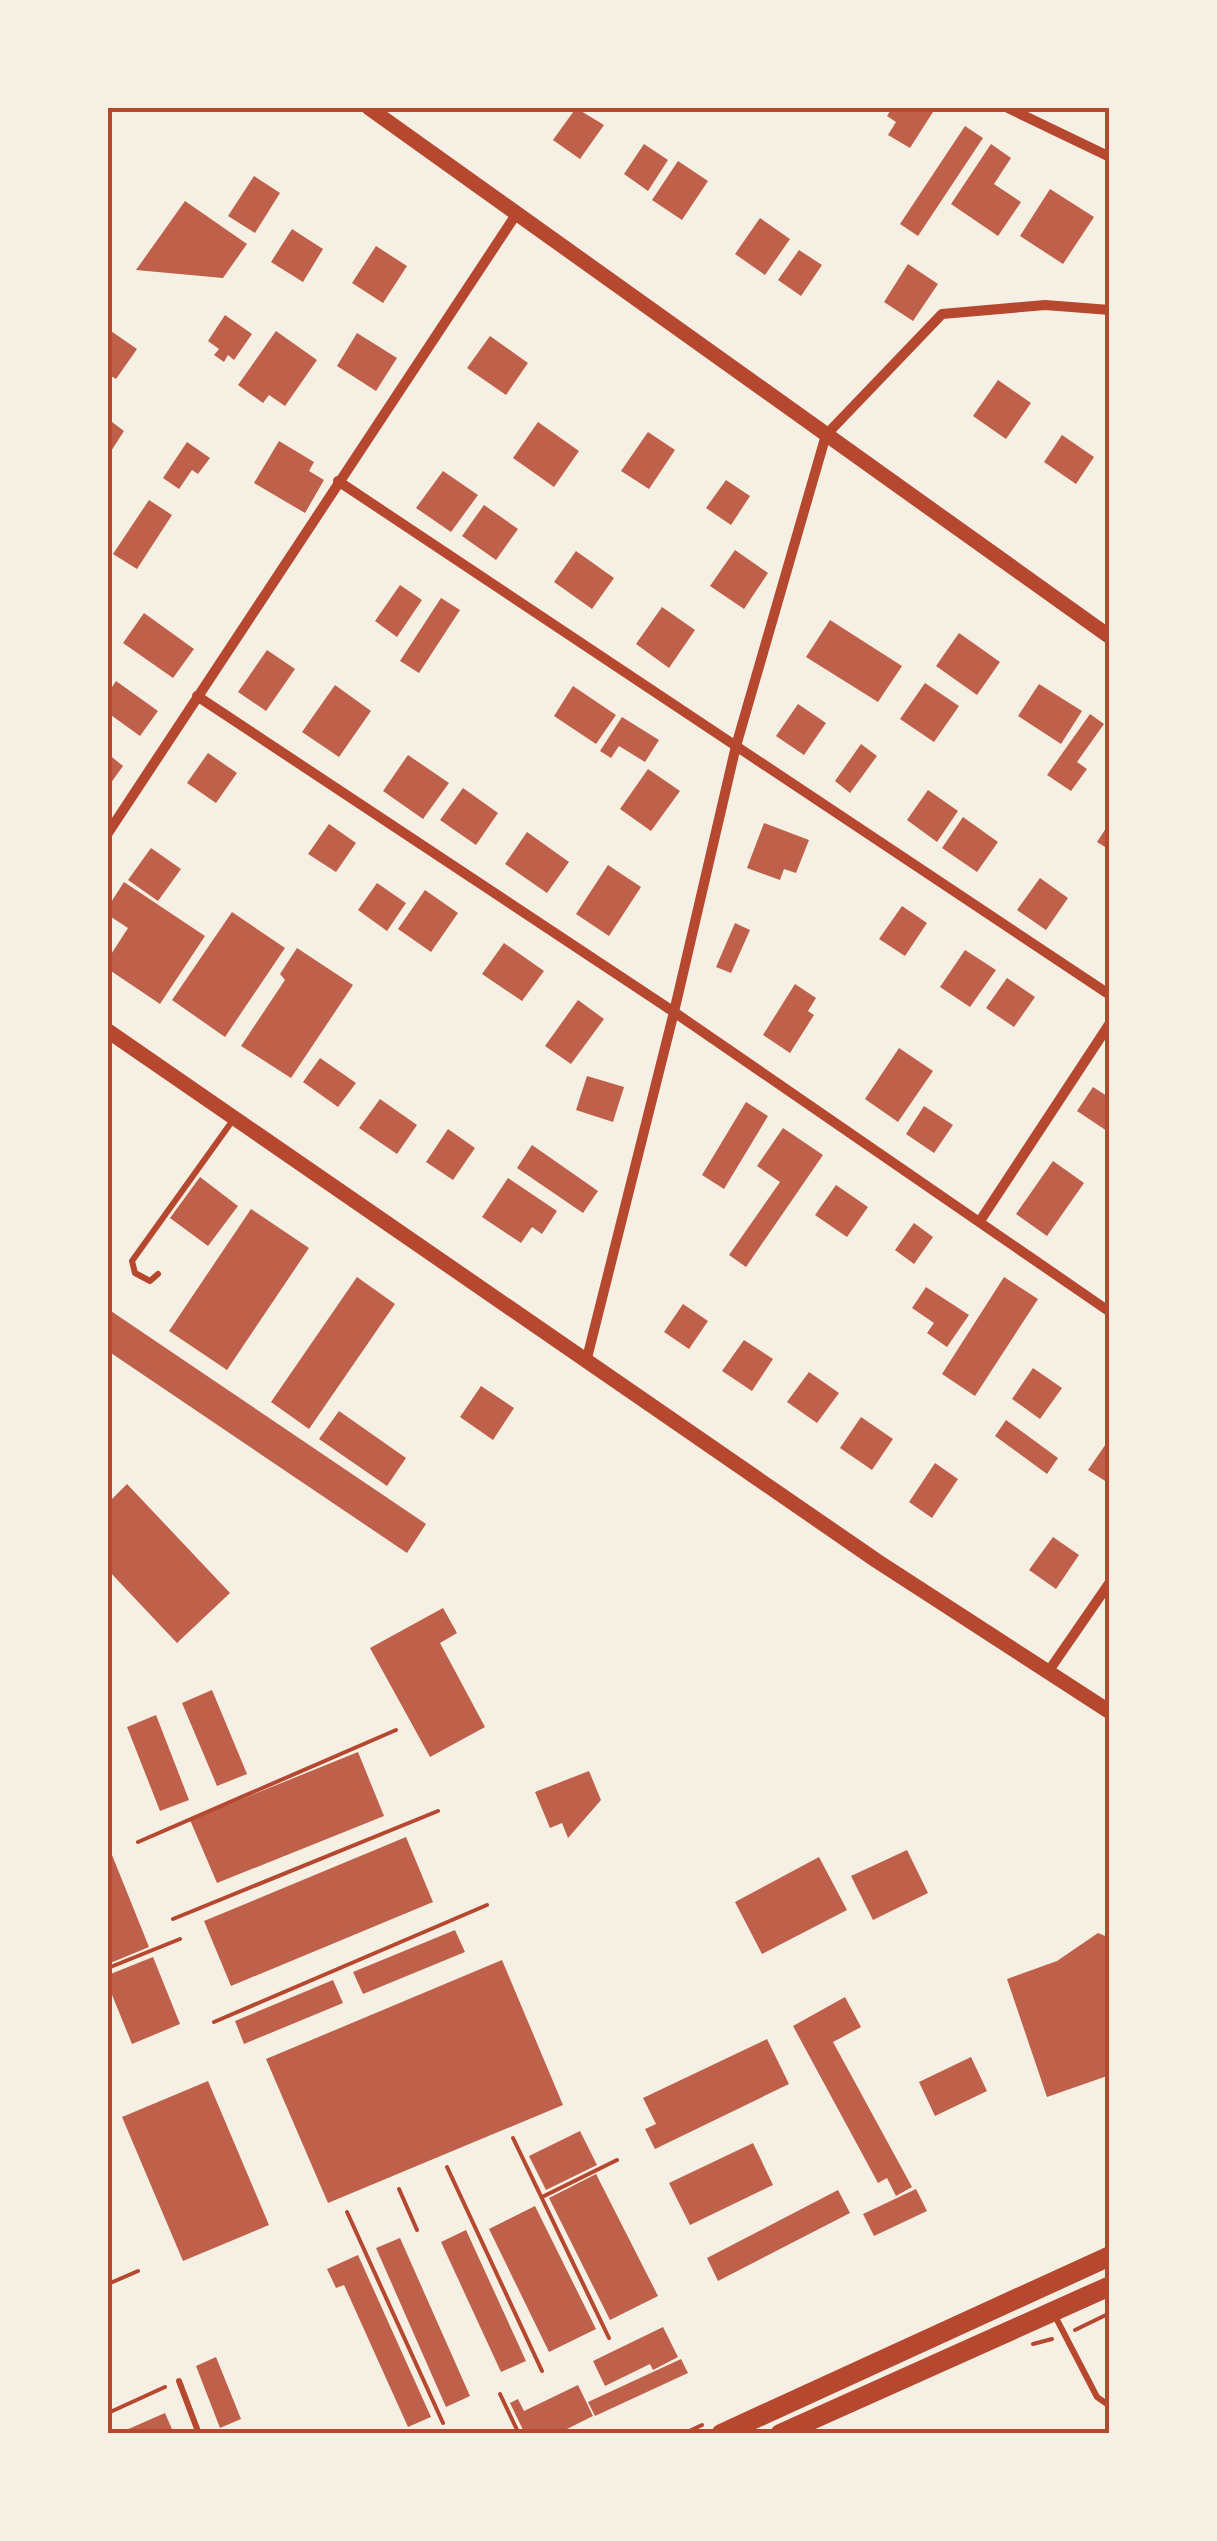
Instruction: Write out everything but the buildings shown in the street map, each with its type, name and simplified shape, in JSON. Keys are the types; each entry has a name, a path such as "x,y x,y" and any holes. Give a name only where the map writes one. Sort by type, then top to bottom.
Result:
{"main road":[{"path":"721,2434 1110,2256"},
{"path":"780,2434 1110,2286"}],"street":[{"path":"369,108 1110,637"},
{"path":"1008,108 1110,157"},
{"path":"108,833 517,213"},
{"path":"586,1362 736,746 826,435 942,314 1045,305 1110,310"},
{"path":"338,481 1110,995"},
{"path":"197,696 674,1012 1110,1312"},
{"path":"980,1222 1110,1024"},
{"path":"108,1031 876,1561 1110,1712"},
{"path":"1048,1672 1110,1582"}],"lane":[{"path":"158,1274 150,1281 135,1272 132,1261 234,1119"},
{"path":"1054,2313 1098,2397 1110,2406"},
{"path":"179,2381 199,2434"}],"path":[{"path":"138,1842 396,1730"},
{"path":"172,1920 438,1811"},
{"path":"214,2022 487,1906"},
{"path":"108,1968 180,1939"},
{"path":"514,2138 609,2338"},
{"path":"542,2197 616,2160"},
{"path":"448,2167 542,2371"},
{"path":"399,2189 418,2230"},
{"path":"347,2212 443,2423"},
{"path":"108,2284 138,2272"},
{"path":"108,2414 179,2381"},
{"path":"500,2394 519,2434"}]}
